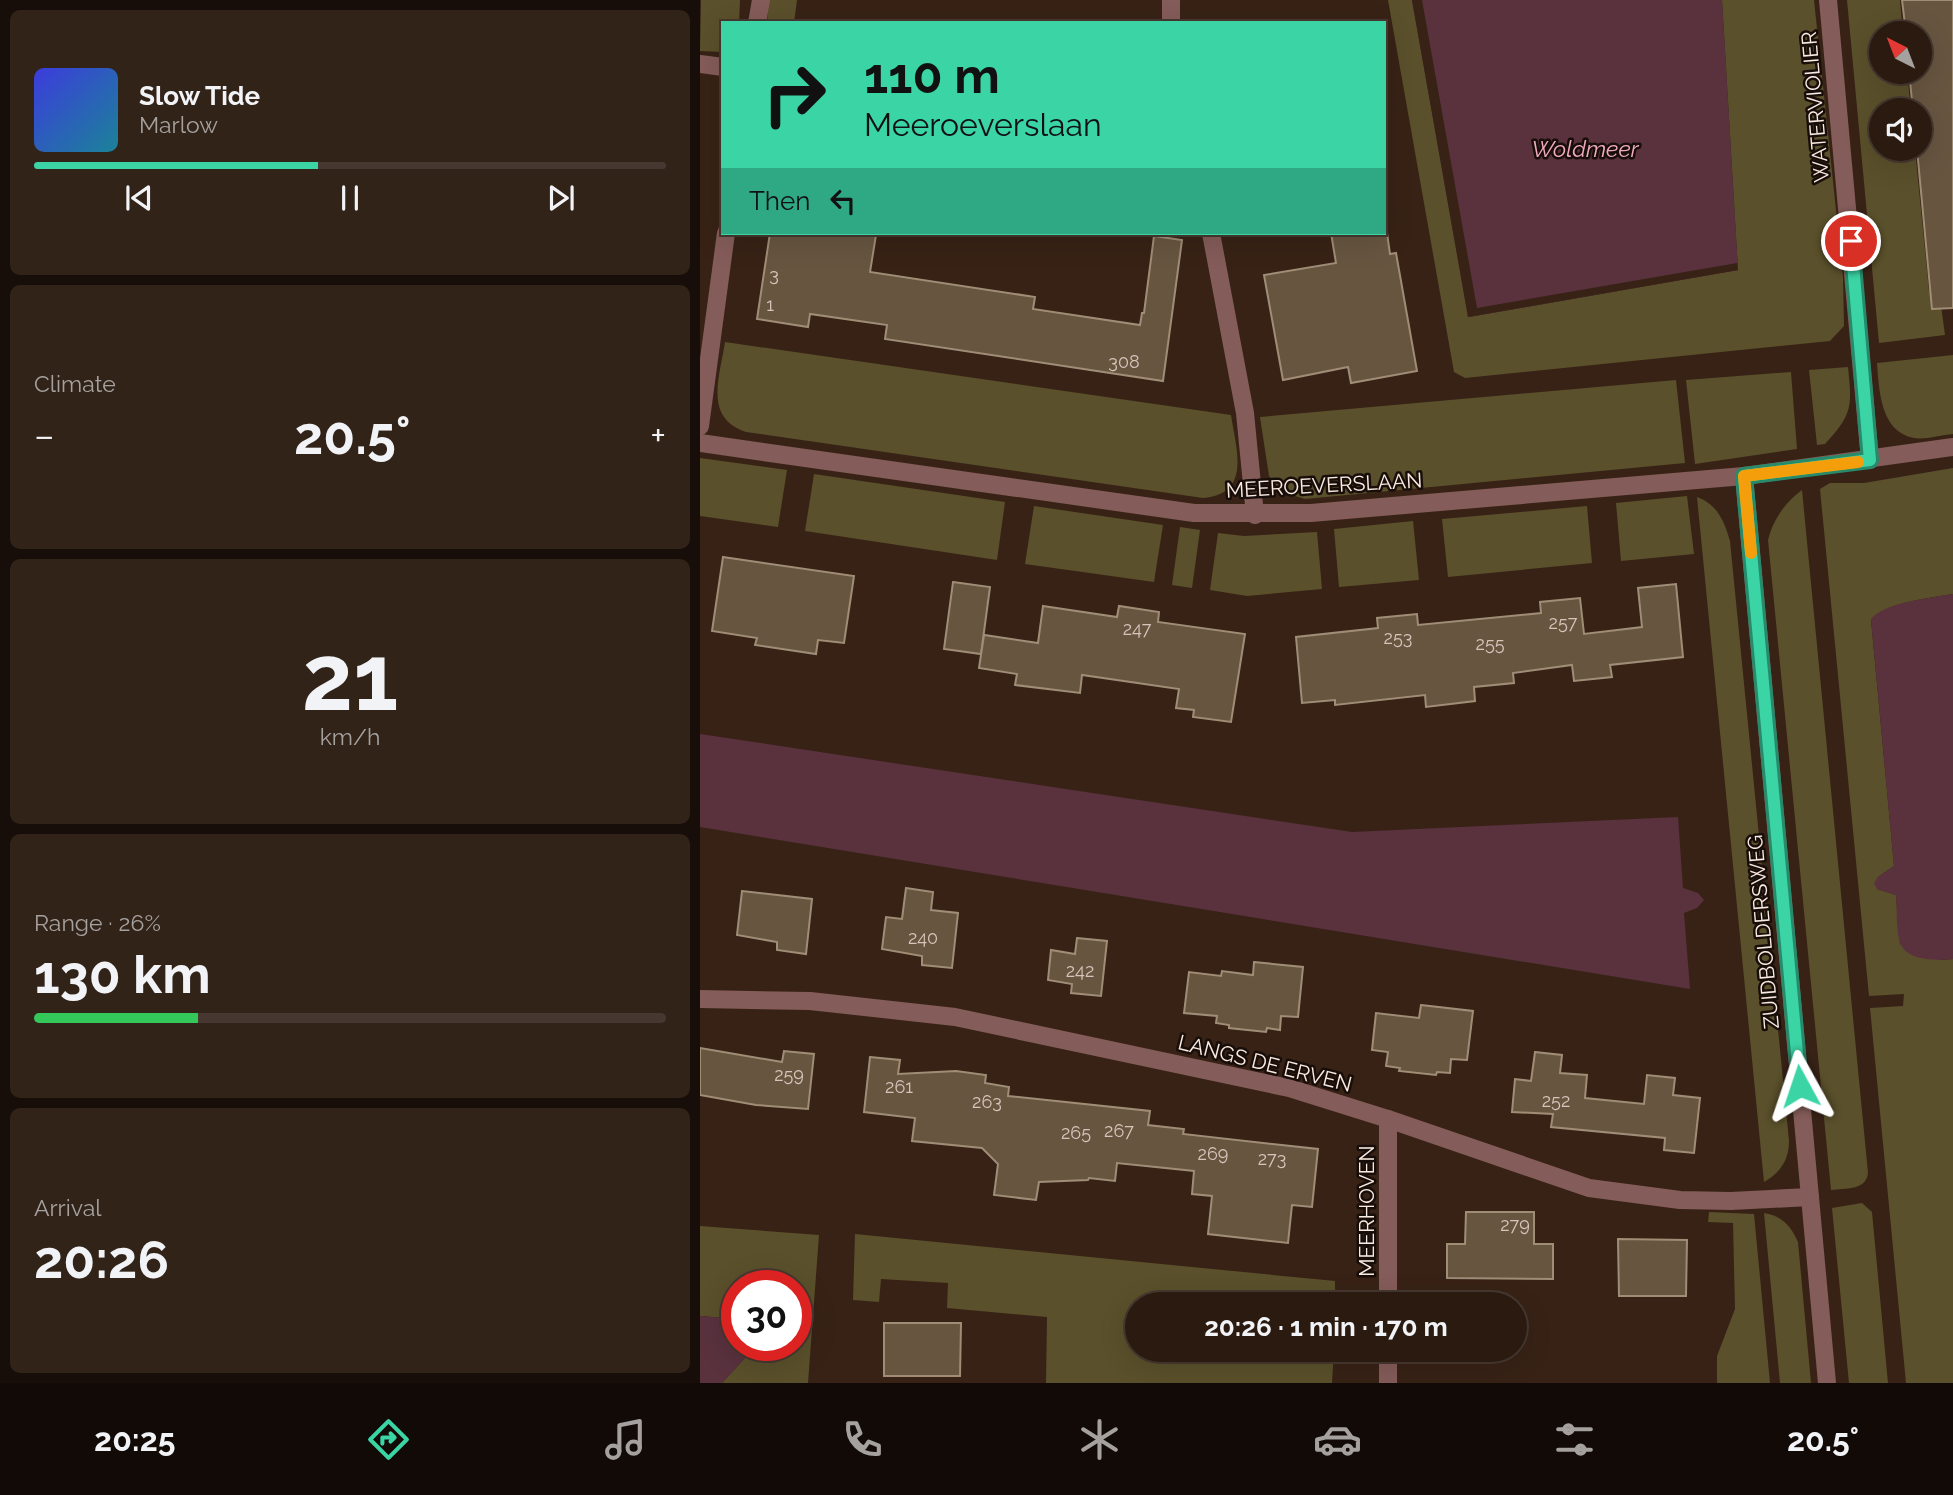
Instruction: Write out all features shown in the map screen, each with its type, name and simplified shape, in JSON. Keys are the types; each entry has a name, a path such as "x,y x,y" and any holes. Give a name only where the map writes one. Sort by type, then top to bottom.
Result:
{"street":[{"path":"757,21 761,0"},
{"path":"1171,0 1171,21"},
{"name":"WATERVIOLIER","path":"1828,0 1870,460"},
{"path":"700,64 721,67"},
{"path":"700,426 726,235"},
{"path":"1211,235 1245,413 1255,515"},
{"name":"MEEROEVERSLAAN","path":"700,443 1194,513 1255,515 1311,513 1744,476 1953,447"},
{"name":"ZUIDBOLDERSWEG","path":"1744,476 1827,1383"},
{"name":"LANGS DE ERVEN","path":"700,999 810,1001 955,1017 1289,1088 1589,1188 1680,1200 1731,1201 1810,1197"},
{"name":"MEERHOVEN","path":"1388,1119 1388,1292"},
{"path":"1388,1362 1388,1383"}],"shaded area":[{"path":"701,0 740,0 739,21 721,21 721,52 700,51"},
{"path":"769,0 797,0 794,21 767,21"},
{"path":"1388,0 1412,0 1469,317 1738,270 1722,0 1814,0 1843,277 1844,326 1830,341 1465,378 1454,372"},
{"path":"1847,0 1900,0 1902,21 1869,21 1869,84 1908,84 1910,98 1869,98 1869,161 1916,161 1929,291 1939,291 1945,335 1879,343"},
{"path":"725,342 1231,415 1237,455 1235,479 1229,488 1218,495 1203,498 746,432 733,426 724,417 719,406 718,382"},
{"path":"1953,355 1953,434 1914,438 1903,434 1894,427 1884,408 1877,363"},
{"path":"1848,367 1850,401 1846,417 1825,444 1817,445 1809,370"},
{"path":"1791,372 1797,449 1695,464 1686,380"},
{"path":"1676,380 1685,463 1305,499 1282,492 1269,476 1260,417"},
{"path":"700,458 787,470 778,527 700,516"},
{"path":"1953,468 1953,594 1897,605 1871,620 1894,866 1878,877 1877,889 1896,895 1900,944 1941,960 1953,959 1953,1383 1906,1383 1870,1008 1903,1006 1904,994 1869,996 1820,489 1830,483 1864,483"},
{"path":"814,474 1005,502 997,560 805,531"},
{"path":"1802,490 1868,1173 1859,1186 1831,1190 1768,540 1780,512"},
{"path":"1687,496 1694,554 1621,561 1616,503"},
{"path":"1697,497 1710,504 1719,514 1730,541 1789,1141 1782,1165 1764,1182"},
{"path":"1034,506 1163,525 1154,582 1025,564"},
{"path":"1587,506 1592,563 1448,577 1442,519"},
{"path":"1413,521 1419,580 1339,587 1334,529"},
{"path":"1180,527 1200,530 1192,588 1172,585"},
{"path":"1317,532 1322,589 1247,596 1210,590 1218,533 1244,536"},
{"path":"1862,1203 1872,1212 1888,1383 1849,1383 1832,1208"},
{"path":"1709,1212 1754,1214 1770,1383 1717,1383 1717,1356 1735,1309 1733,1223 1708,1222"},
{"path":"1764,1213 1785,1222 1798,1242 1811,1383 1780,1383"},
{"path":"700,1226 819,1235 812,1329 812,1270 721,1270 721,1318 700,1316"},
{"path":"855,1234 1335,1281 1335,1292 1125,1292 1125,1362 1333,1362 1332,1383 1046,1383 1047,1317 947,1308 948,1283 881,1279 879,1302 853,1300"},
{"path":"742,1361 810,1361 808,1383 722,1383"}],"water":[{"name":"Woldmeer","path":"1412,0 1722,0 1738,270 1468,317"},
{"path":"1953,594 1953,959 1932,960 1910,954 1901,945 1896,895 1877,889 1874,883 1894,866 1871,619 1887,608"},
{"path":"700,734 1352,832 1678,817 1683,888 1698,893 1704,900 1697,908 1684,913 1690,989 700,827"},
{"path":"700,1316 721,1318 721,1361 742,1361 722,1383 700,1383"}],"pier":[{"path":"1412,0 1422,0 1477,308 1737,263 1738,270 1468,317"}],"building":[{"path":"1902,0 1953,0 1953,308 1932,309 1918,161 1932,161 1932,98 1912,98 1910,84 1932,84 1932,21 1905,21"},
{"path":"1387,233 1390,254 1396,253 1417,371 1351,383 1348,367 1283,380 1264,275 1336,263 1331,235"},
{"path":"770,235 876,235 870,272 1035,297 1033,309 1140,325 1154,236 1182,240 1163,381 885,339 887,325 810,314 808,327 757,319"},
{"path":"723,557 854,576 844,643 818,640 816,654 755,645 757,638 712,631"},
{"path":"953,582 990,587 981,654 944,649"},
{"path":"1676,584 1683,657 1610,665 1612,677 1574,681 1572,665 1513,673 1514,683 1474,687 1475,701 1426,707 1425,695 1335,705 1335,700 1302,703 1296,637 1378,628 1377,618 1417,614 1418,625 1541,613 1540,602 1580,598 1584,634 1642,627 1638,588"},
{"path":"1043,606 1117,617 1119,606 1159,612 1158,622 1245,634 1231,722 1193,717 1194,710 1176,708 1179,689 1082,675 1080,693 1015,685 1017,674 979,668 984,635 1038,643"},
{"path":"906,888 933,892 931,910 958,913 952,968 922,965 922,956 882,949 886,917 902,919"},
{"path":"742,891 812,899 806,954 777,950 777,942 737,935"},
{"path":"1077,938 1107,941 1101,996 1071,993 1072,984 1048,980 1051,950 1075,954"},
{"path":"1254,962 1303,967 1298,1017 1281,1016 1280,1030 1267,1028 1266,1032 1229,1028 1229,1025 1216,1023 1217,1016 1184,1013 1189,972 1221,976 1222,971 1253,975"},
{"path":"1421,1005 1473,1011 1467,1060 1451,1059 1450,1073 1437,1072 1436,1075 1399,1071 1400,1068 1386,1066 1388,1052 1372,1050 1376,1013 1419,1018"},
{"path":"700,1048 782,1062 784,1051 814,1054 808,1109 756,1105 700,1095"},
{"path":"1535,1052 1562,1055 1560,1073 1587,1075 1585,1098 1644,1104 1647,1075 1675,1078 1673,1095 1700,1098 1694,1153 1664,1150 1665,1138 1551,1127 1553,1114 1512,1112 1515,1079 1531,1081"},
{"path":"870,1057 900,1060 898,1074 956,1071 986,1075 985,1083 1009,1087 1008,1096 1150,1111 1148,1125 1184,1129 1183,1134 1318,1149 1312,1207 1292,1205 1288,1243 1208,1234 1212,1196 1192,1194 1194,1171 1117,1163 1115,1181 1089,1178 1039,1182 1036,1200 994,1195 998,1164 982,1148 912,1141 915,1118 864,1112"},
{"path":"1466,1212 1534,1212 1534,1244 1553,1244 1553,1279 1447,1278 1447,1244 1465,1244"},
{"path":"1618,1239 1687,1240 1686,1296 1619,1296"},
{"path":"884,1323 961,1323 960,1376 884,1376"}],"slow traffic":[{"path":"1751,553 1744,476 1858,462"}],"route":[{"path":"1800,1086 1744,476 1870,460 1851,241"}]}
